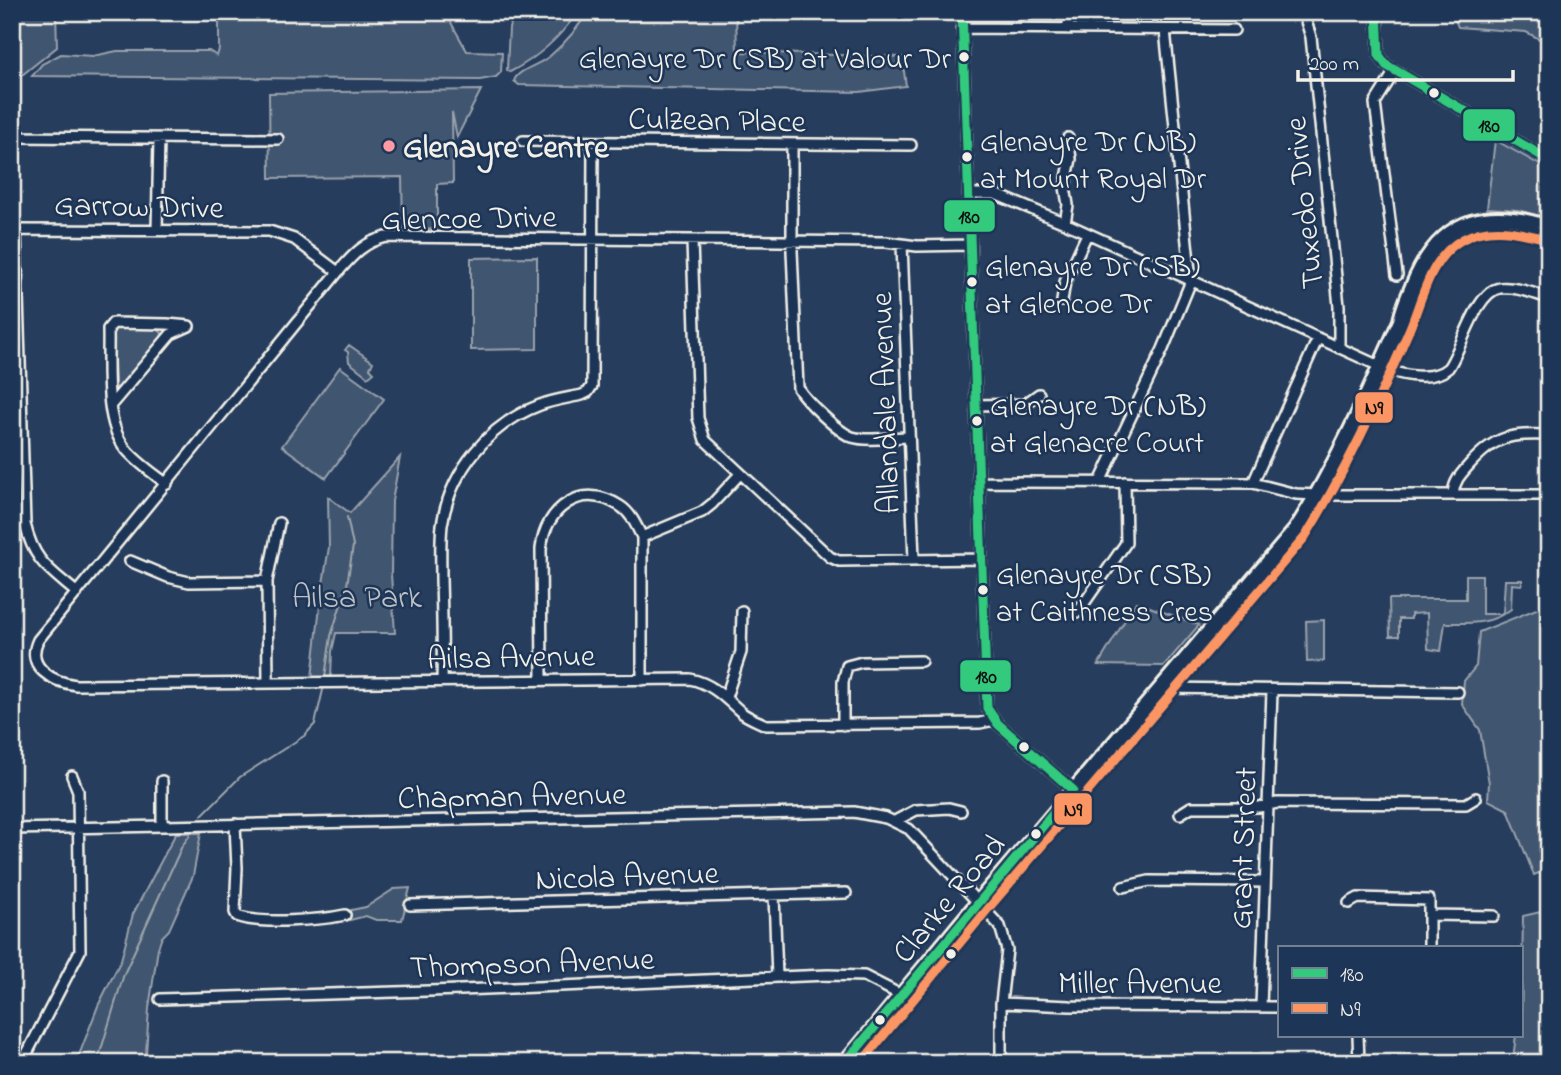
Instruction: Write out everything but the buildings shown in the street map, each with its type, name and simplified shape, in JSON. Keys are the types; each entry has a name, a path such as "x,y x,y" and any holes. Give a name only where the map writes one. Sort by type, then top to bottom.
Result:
{"main road":[{"name":"Clarke Road","path":"845,1063 978,902 1295,530 1317,495 1380,366 1423,262 1440,239 1456,228 1482,219 1521,219 1549,227"},
{"name":"Clarke Road","path":"1400,321 1411,308 1435,258 1457,237 1476,228 1497,224 1520,227 1549,236"}],"street":[{"path":"962,12 988,713 1073,790"},
{"path":"1068,12 1068,29"},
{"name":"Tuxedo Drive","path":"1303,12 1311,37 1339,306 1339,348"},
{"path":"1377,12 1379,55 1386,65 1549,160"},
{"path":"962,28 1234,30"},
{"path":"1100,482 1163,349 1191,281 1165,30"},
{"path":"1395,71 1376,103 1397,275"},
{"path":"12,137 278,139"},
{"path":"1065,223 1068,205 1065,187 1071,159 1069,138"},
{"path":"157,230 159,139"},
{"name":"Culzean Place","path":"523,141 911,145"},
{"path":"442,681 442,537 451,491 475,452 497,430 531,409 582,395 592,386 593,142"},
{"path":"792,144 792,242 797,380 800,391 849,436 909,437"},
{"path":"968,194 995,194 1065,223 1339,348 1405,374 1427,376 1442,373 1452,362 1481,301 1489,293 1508,288 1549,298"},
{"name":"Garrow Drive","path":"78,593 41,562 30,545 24,524 15,233 21,229 269,231 294,239 338,272"},
{"path":"1062,301 1065,282 1087,234"},
{"name":"Glencoe Drive","path":"34,648 338,272 368,243 386,237 970,245"},
{"path":"692,241 699,427 705,440 830,556 839,561 981,559"},
{"name":"Allandale Avenue","path":"902,244 914,560"},
{"path":"111,405 171,334 189,327 167,324 109,325 111,405 114,428 127,451 167,484"},
{"path":"1253,483 1318,338"},
{"path":"976,405 1025,404 1039,394"},
{"path":"1453,494 1457,478 1495,441 1516,435 1549,435"},
{"path":"642,537 702,512 740,474"},
{"path":"979,482 1253,483 1296,494 1317,495 1549,495"},
{"path":"1078,612 1126,543 1125,482"},
{"path":"542,680 542,535 554,513 562,506 584,497 609,500 622,507 634,520 642,537 642,680"},
{"path":"268,683 267,581 279,523"},
{"path":"130,561 168,577 190,582 267,581"},
{"path":"726,697 741,652 742,611"},
{"name":"Ailsa Avenue","path":"34,648 36,664 65,684 690,679 703,682 726,697 743,714 766,725 985,723 994,720"},
{"path":"843,725 842,682 847,666 862,662 921,661"},
{"path":"1162,688 1458,692"},
{"name":"Grant Street","path":"1261,1007 1272,691"},
{"path":"22,1063 80,951 78,791 72,776"},
{"path":"162,781 162,826"},
{"path":"1180,814 1191,807 1260,807 1277,803 1466,804 1476,798"},
{"path":"895,821 916,810 949,808 961,811"},
{"name":"Chapman Avenue","path":"12,829 855,812 876,814 909,829 1000,926 1007,950 1001,1003 1001,1063"},
{"path":"235,824 237,916 252,920 318,919 345,915"},
{"path":"1124,887 1143,881 1265,882"},
{"name":"Nicola Avenue","path":"410,905 846,893"},
{"path":"774,895 777,977"},
{"path":"1349,903 1358,898 1429,900 1429,946"},
{"path":"1429,915 1494,916"},
{"name":"Thompson Avenue","path":"160,999 864,976 901,995"},
{"name":"Miller Avenue","path":"1001,1003 1278,1007"},
{"path":"1359,1036 1359,1063"}],"green space":[{"path":"12,12 56,12 57,47 22,75 12,75"},
{"path":"219,12 445,12 467,51 502,52 501,72 496,77 480,80 32,76 42,64 61,54 93,56 117,51 209,51 217,56"},
{"path":"516,12 578,12 548,46 510,72 507,70 509,28"},
{"path":"587,12 736,12 737,52 902,57 906,86 859,92 519,85 514,81 520,73 556,51"},
{"path":"1452,12 1549,12 1549,44 1526,32 1458,27"},
{"path":"481,90 457,137 452,112 453,183 437,184 437,229 403,230 402,177 270,178 269,93"},
{"path":"1495,140 1549,170 1549,219 1518,210 1487,208"},
{"path":"537,257 537,349 471,350 471,258"},
{"path":"156,328 162,333 161,341 121,388 117,389 113,334 115,329"},
{"path":"349,345 373,362 370,368 374,372 368,377 349,362 348,352 345,350"},
{"path":"340,367 384,399 326,478 282,446"},
{"name":"Ailsa Park","path":"400,457 392,501 391,574 395,633 336,633 331,678 312,678 329,547 328,497 350,513"},
{"path":"1466,575 1482,575 1482,614 1503,614 1480,622 1445,623 1441,651 1428,649 1427,613 1411,614 1411,619 1399,619 1399,636 1390,636 1389,599 1466,599"},
{"path":"1505,580 1522,580 1522,585 1512,584 1511,609 1503,614"},
{"path":"1136,602 1199,625 1164,666 1098,665"},
{"path":"1549,604 1549,869 1534,875 1508,810 1488,800 1489,783 1480,730 1462,704 1464,681 1476,666 1479,632"},
{"path":"1324,620 1324,661 1307,662 1306,621"},
{"path":"176,833 201,833 193,876 158,948 149,1008 146,1054 148,1063 76,1063 98,1006 121,960 133,914"},
{"path":"410,888 402,920 376,920 366,916 346,921 346,911 366,907 394,889"},
{"path":"1549,910 1549,1063 1450,1063 1513,1059 1516,1036 1522,1036 1523,916"}],"waterway":[{"path":"325,677 331,636 347,585 353,546 347,517"},
{"path":"202,815 240,777 304,736 315,724 323,690"},
{"path":"97,1063 124,974 182,846 190,835"}],"transit line":[{"name":"180","path":"962,12 987,708 998,724 1073,790"},
{"name":"180","path":"1377,12 1379,55 1386,65 1549,160"},
{"name":"N9","path":"861,1063 987,910 1305,537 1359,440 1406,338 1429,279 1443,256 1463,239 1483,232 1515,232 1546,239"},
{"name":"180","path":"845,1063 1073,790"}],"place":[{"name":"Glenayre Dr (SB) at Valour Dr","path":"964,57"},
{"name":"Glenayre Centre","path":"389,146"},
{"name":"Glenayre Dr (NB) at Mount Royal Dr","path":"967,157"},
{"name":"Glenayre Dr (SB) at Glencoe Dr","path":"972,282"},
{"name":"Glenayre Dr (NB) at Glenacre Court","path":"977,421"},
{"name":"Glenayre Dr (SB) at Caithness Cres","path":"983,590"}]}
